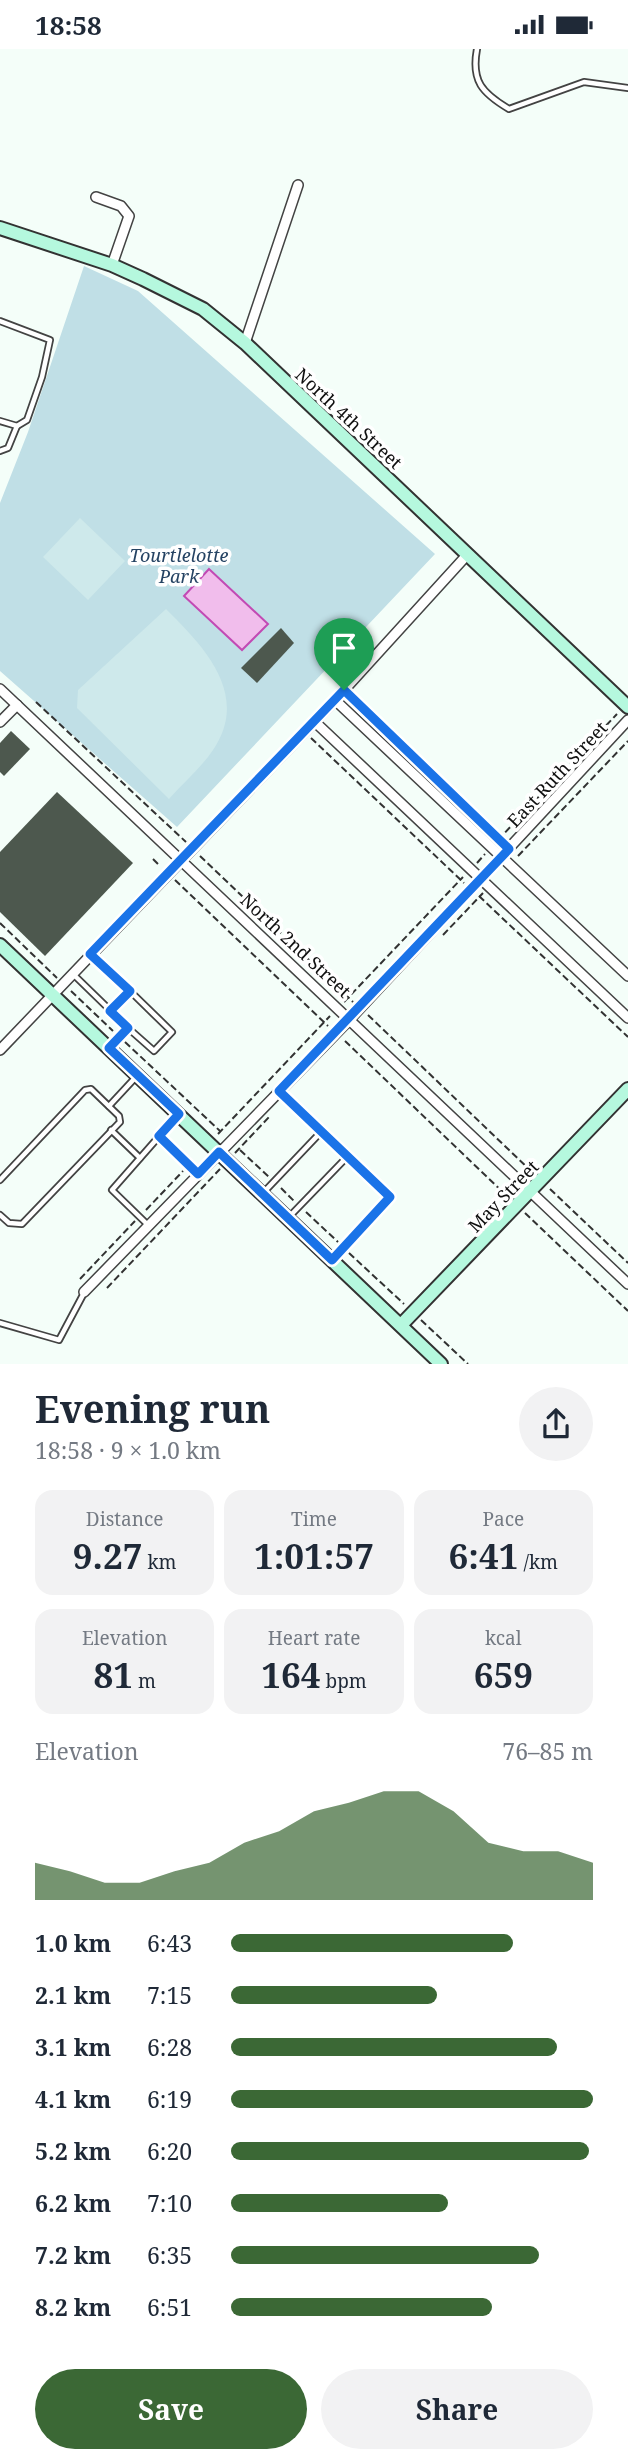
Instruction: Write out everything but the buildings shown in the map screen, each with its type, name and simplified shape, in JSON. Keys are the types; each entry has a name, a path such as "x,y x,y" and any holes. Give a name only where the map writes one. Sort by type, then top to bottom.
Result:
{"street":[{"path":"244,343 299,185"},
{"path":"96,197 121,207 129,216 112,265"},
{"name":"North 4th Street","path":"0,228 112,265 203,309 244,343 627,706"},
{"path":"0,1050 335,700 467,555"},
{"name":"North 2nd Street","path":"0,689 351,1018 628,1284"},
{"path":"335,700 628,977"},
{"path":"0,722 17,705"},
{"name":"East Ruth Street","path":"84,1292 351,1018 628,720"},
{"path":"314,721 628,1018"},
{"path":"0,944 441,1364"},
{"name":"May Street","path":"401,1325 628,1089"}],"lane":[{"path":"477,49 477,78 487,96 509,109 584,82 628,88"},
{"path":"0,321 50,339 31,414 23,425 0,421"},
{"path":"0,451 9,448 17,426"},
{"path":"72,974 154,1051 172,1032 90,954"},
{"path":"110,1011 130,991"},
{"path":"109,1048 128,1028"},
{"path":"109,1106 138,1075"},
{"path":"0,1180 85,1090 91,1089 119,1117 120,1122 22,1224 16,1226 2,1217 0,1224"},
{"path":"279,1091 390,1197 332,1260"},
{"path":"149,1226 112,1190 179,1114"},
{"path":"111,1130 140,1158"},
{"path":"262,1193 321,1132"},
{"path":"159,1136 198,1174"},
{"path":"288,1218 346,1157"},
{"path":"0,1323 59,1341 84,1292"}],"path":[{"path":"344,690 499,839"},
{"path":"36,702 628,1263"},
{"path":"209,1142 627,706"},
{"path":"153,859 628,1311"},
{"path":"80,1279 188,1165"}],"green space":[{"name":"Tourtlelotte Park","path":"84,266 138,291 435,554 177,827 0,671 0,503 28,432"}],"shaded area":[{"path":"80,518 125,561 88,600 43,557"},
{"path":"209,569 268,624 242,650 184,596"},
{"path":"166,609 194,639 218,672 225,691 227,710 223,729 213,750 169,799 77,708 78,690"}],"route":[{"path":"344,690 509,849 279,1091 390,1197 332,1260 219,1152 198,1174 159,1136 179,1114 109,1048 128,1028 110,1011 130,991 90,954 344,690"}]}
